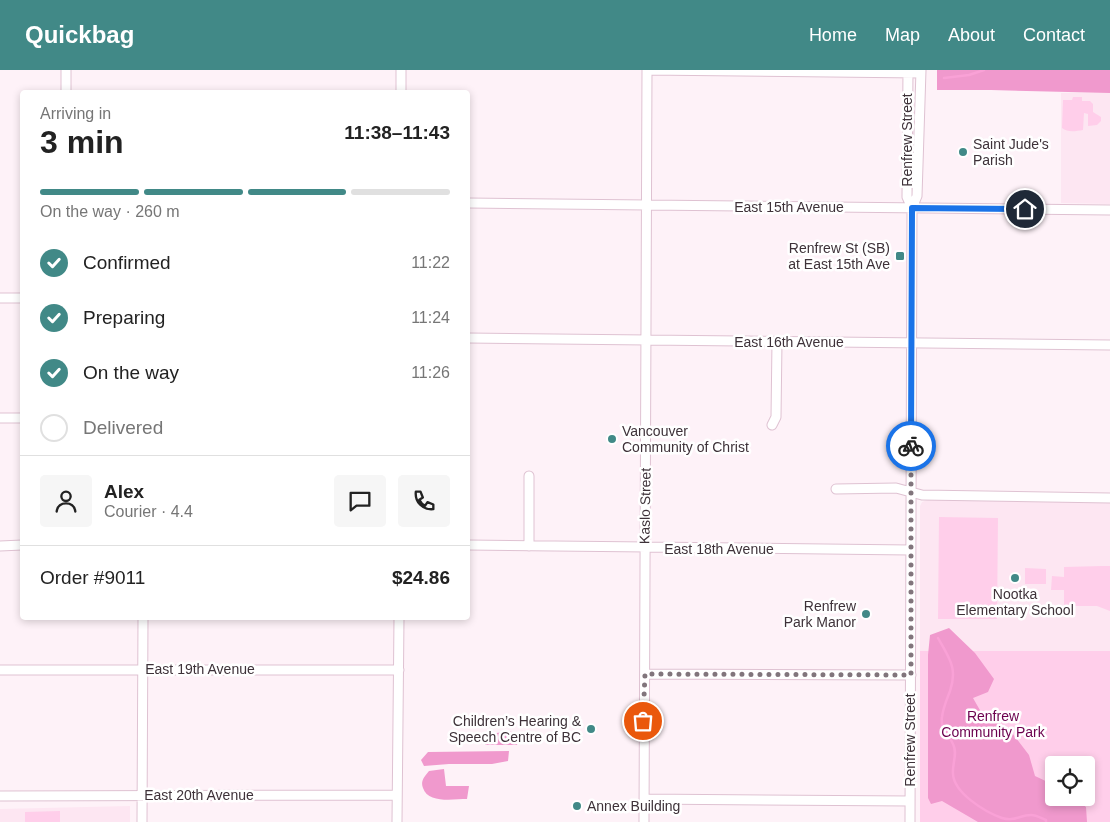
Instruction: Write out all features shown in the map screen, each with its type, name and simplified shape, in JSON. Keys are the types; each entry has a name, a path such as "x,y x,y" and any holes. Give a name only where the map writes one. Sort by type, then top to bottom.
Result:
{"street":[{"path":"66,70 66,90"},
{"path":"400,70 401,90"},
{"path":"646,70 920,72"},
{"name":"Kaslo Street","path":"644,822 646,70"},
{"name":"Renfrew Street","path":"908,72 907,197 912,208"},
{"name":"Renfrew Street","path":"910,822 912,208 917,196 920,72"},
{"name":"East 15th Avenue","path":"470,204 1110,210"},
{"path":"0,298 20,298"},
{"name":"East 16th Avenue","path":"470,338 1110,345"},
{"path":"772,425 776,417 777,342"},
{"path":"0,418 20,418"},
{"path":"529,476 529,546"},
{"path":"836,489 896,488 922,495 1110,498"},
{"path":"0,546 20,545"},
{"name":"East 18th Avenue","path":"470,545 910,550"},
{"path":"142,822 143,620"},
{"path":"397,822 399,620"},
{"name":"East 19th Avenue","path":"0,670 399,670"},
{"path":"645,674 911,675"},
{"name":"East 20th Avenue","path":"0,796 397,795"},
{"path":"644,799 910,801"}],"shaded area":[{"path":"1110,92 1110,204 1061,203 1061,93"},
{"name":"Nootka Elementary School","path":"927,500 1110,502 1110,651 920,651 920,506 922,502"},
{"path":"130,806 130,822 0,822 0,809"}],"green space":[{"path":"937,70 1110,70 1110,93 937,90"},
{"path":"1073,97 1082,97 1082,101 1090,101 1093,104 1093,112 1101,117 1101,121 1097,125 1088,126 1088,114 1084,113 1083,130 1069,131 1062,128 1063,100 1072,100"},
{"path":"939,517 998,518 997,619 938,619"},
{"path":"1110,566 1110,611 1097,606 1064,606 1064,590 1051,590 1052,576 1064,577 1064,567"},
{"path":"1025,568 1046,569 1046,584 1025,584"},
{"path":"949,628 975,653 994,679 988,692 973,698 981,712 1009,729 1029,755 1035,776 1045,781 1045,806 1085,806 1087,822 978,822 942,801 931,804 928,798 928,655 930,635"},
{"name":"Renfrew Community Park","path":"920,651 1110,651 1110,822 920,822"},
{"path":"510,731 519,737 517,745 485,745 490,734"},
{"path":"509,751 508,761 492,764 424,766 421,760 428,752"},
{"path":"444,769 446,786 469,786 467,799 442,800 426,793 422,783 429,771"},
{"path":"60,811 60,822 25,822 25,812"}],"waterway":[{"path":"944,78 969,75 984,70"},
{"path":"938,638 949,657 953,669 952,683 943,710 942,721 954,747 953,774 959,788 964,795 979,806 1002,818 1014,819 1033,815 1046,820 1046,822"}],"way so far":[{"path":"643,721 645,674 911,675 911,446"}],"place":[{"name":"Saint Jude's Parish","path":"963,152"},
{"name":"Renfrew St (SB) at East 15th Ave","path":"900,256"},
{"name":"Vancouver Community of Christ","path":"612,439"},
{"name":"Nootka Elementary School","path":"1015,578"},
{"name":"Renfrew Park Manor","path":"866,614"},
{"name":"Children’s Hearing & Speech Centre of BC","path":"591,729"},
{"name":"Annex Building","path":"577,806"}],"route":[{"path":"911,446 912,208 1025,209"}]}
